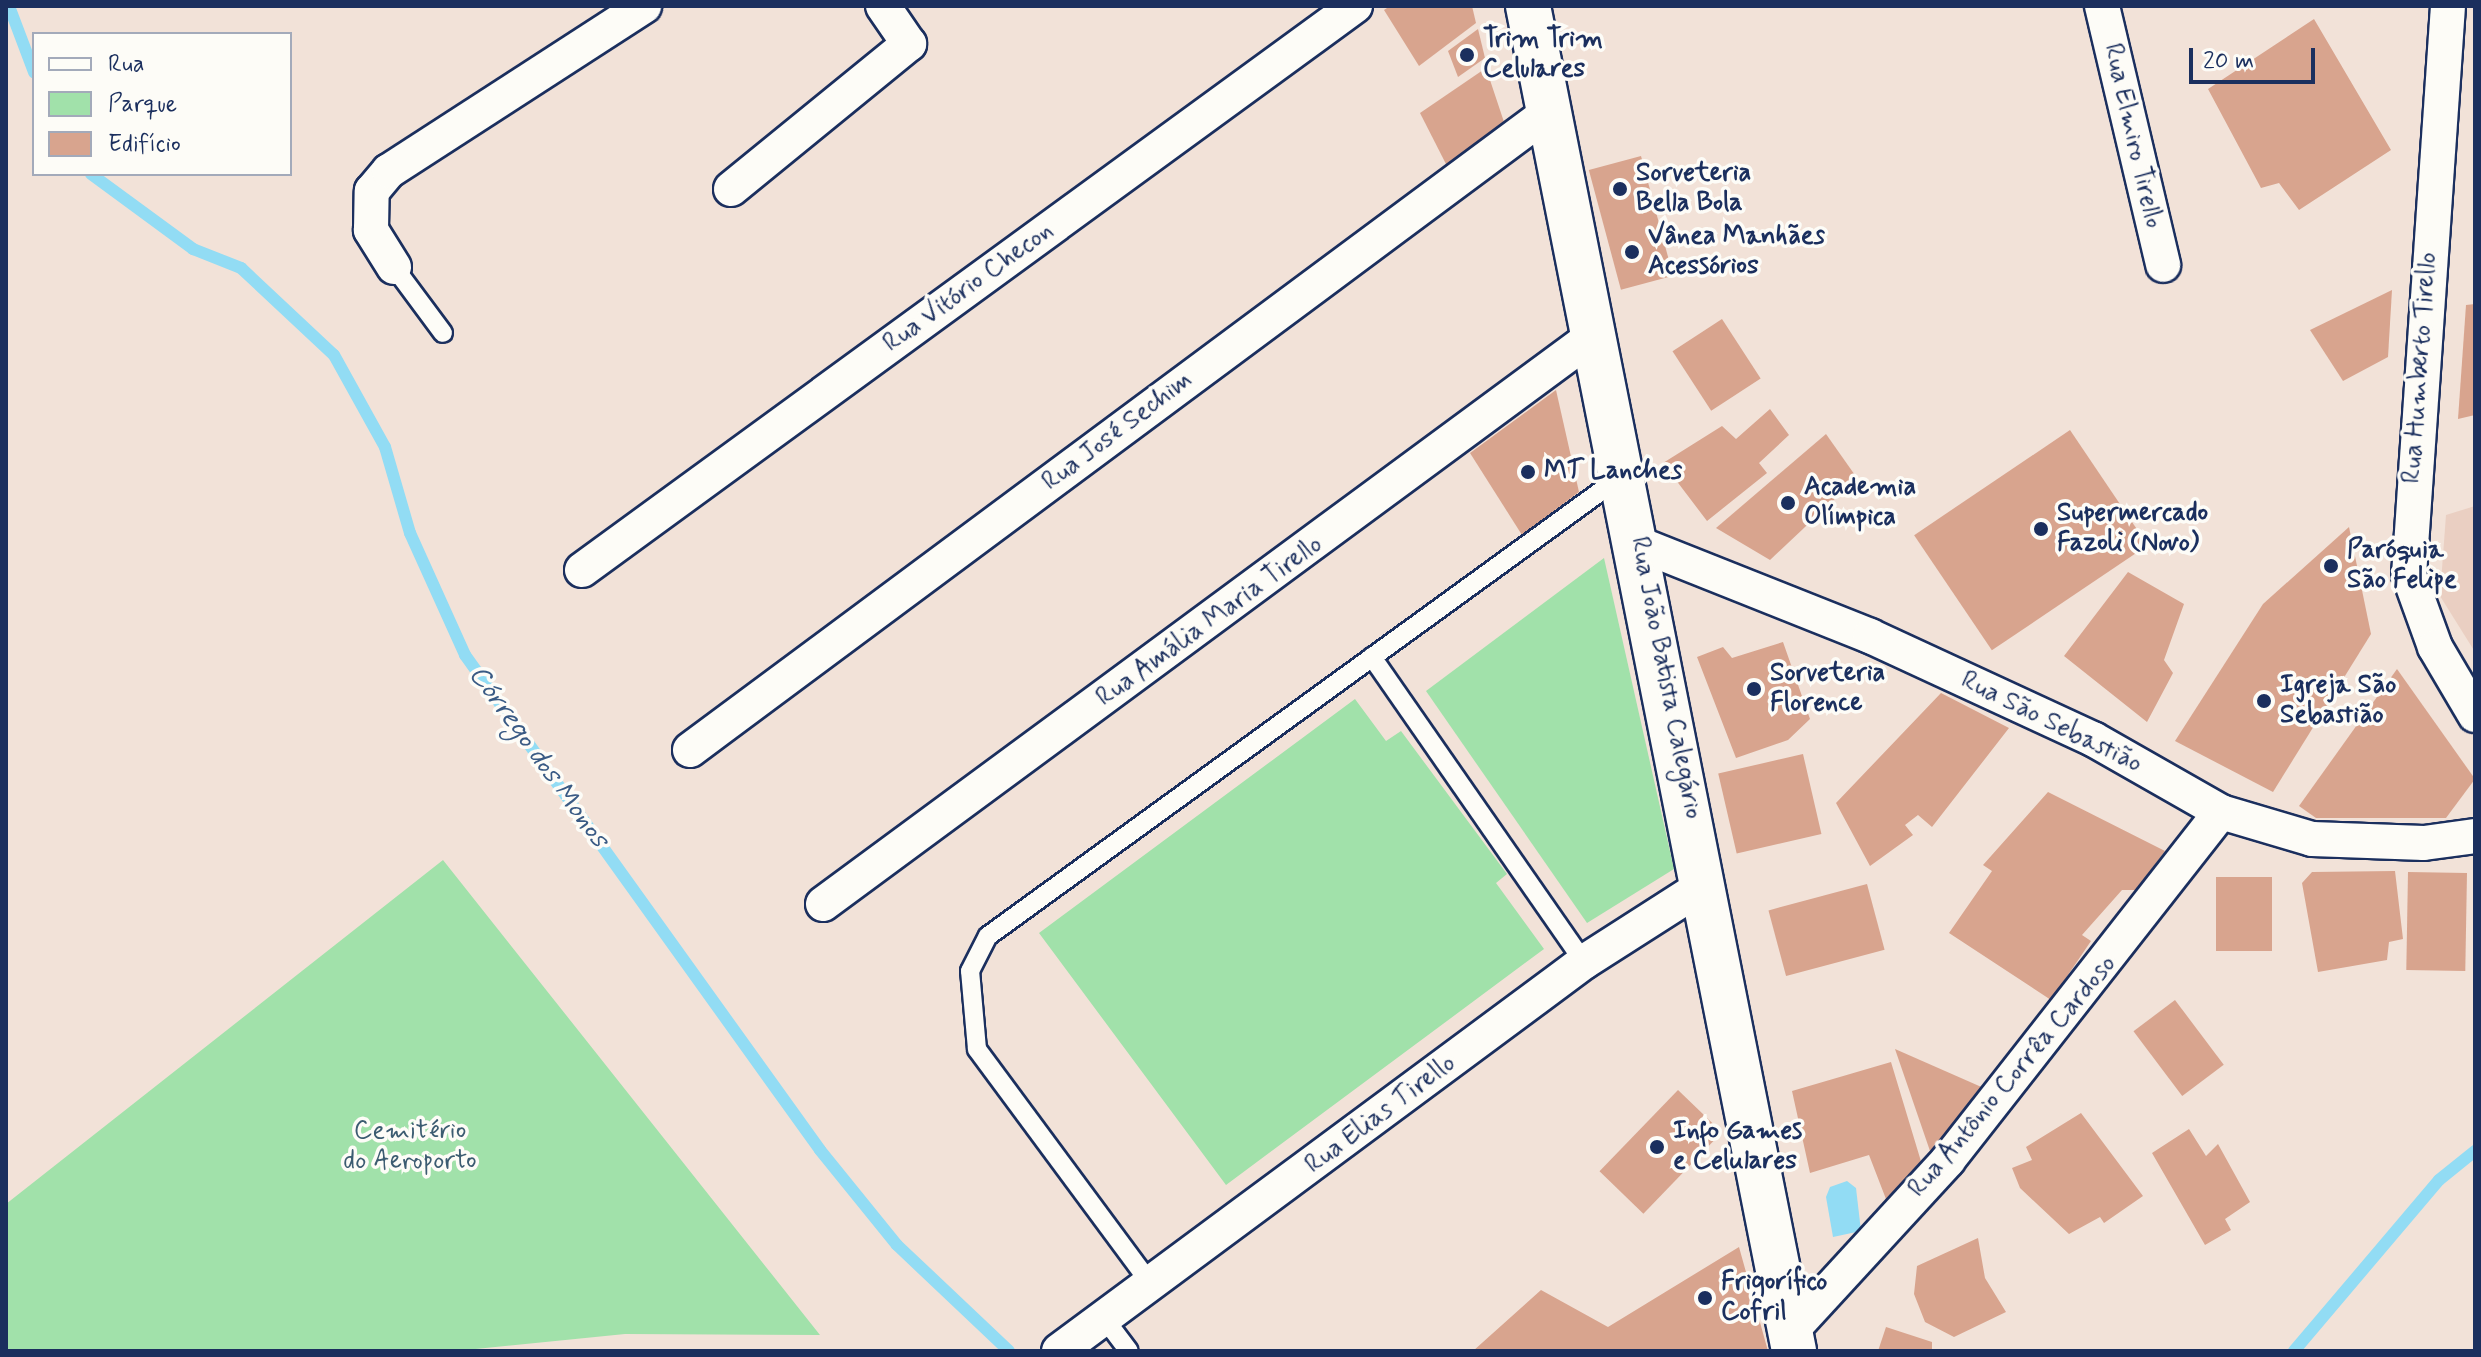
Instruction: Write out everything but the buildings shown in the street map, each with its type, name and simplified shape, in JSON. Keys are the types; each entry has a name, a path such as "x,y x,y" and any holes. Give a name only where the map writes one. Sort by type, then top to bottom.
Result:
{"street":[{"path":"394,267 371,230 372,191 389,171 644,6"},
{"path":"731,189 909,44 883,6"},
{"name":"Rua Vitório Checon","path":"582,570 1355,6"},
{"name":"Rua João Batista Calegário","path":"1528,6 1546,114 1639,544 1792,1341"},
{"name":"Rua Elmiro Tirello","path":"2102,6 2163,265"},
{"name":"Rua Humberto Tirello","path":"2448,6 2409,575 2435,647 2475,715"},
{"name":"Rua José Sechim","path":"690,750 1546,114"},
{"name":"Rua Amália Maria Tirello","path":"823,904 1593,336"},
{"name":"Rua São Sebastião","path":"1639,544 1912,655 2093,739 2221,812 2312,839 2424,843 2475,836"},
{"name":"Rua Antônio Corrêa Cardoso","path":"1792,1341 1948,1160 2221,812"},
{"name":"Rua Elias Tirello","path":"1068,1346 1107,1322 1584,962 1706,884"}],"lane":[{"path":"394,267 443,333"},
{"path":"1153,1287 977,1049 970,971 988,936 1623,476"},
{"path":"1372,657 1584,962"},
{"path":"1107,1322 1129,1351"}],"shaded area":[{"path":"2475,506 2475,652 2440,596 2446,515"}],"green space":[{"path":"1604,558 1674,869 1587,923 1426,691"},
{"path":"1355,699 1386,741 1401,731 1507,874 1496,883 1544,949 1226,1185 1039,933"},
{"name":"Cemitério do Aeroporto","path":"443,860 820,1335 625,1334 456,1351 6,1351 6,1204"}],"water":[{"path":"1847,1181 1856,1188 1861,1231 1833,1237 1826,1197 1830,1187"}],"waterway":[{"name":"Córrego dos Monos","path":"9,6 32,67"},
{"name":"Córrego dos Monos","path":"94,176 193,249 241,268 334,355 385,447 410,533 465,655 820,1150 897,1245 1009,1351"},
{"name":"Córrego dos Monos","path":"2294,1351 2439,1180 2475,1151"}],"place":[{"name":"Trim Trim Celulares","path":"1467,55"},
{"name":"Sorveteria Bella Bola","path":"1620,189"},
{"name":"Vânea Manhães Acessórios","path":"1632,252"},
{"name":"MT Lanches","path":"1528,472"},
{"name":"Academia Olímpica","path":"1788,503"},
{"name":"Supermercado Fazoli (Novo)","path":"2041,529"},
{"name":"Paróquia São Felipe","path":"2331,566"},
{"name":"Sorveteria Florence","path":"1754,689"},
{"name":"Igreja São Sebastião","path":"2264,701"},
{"name":"Info Games e Celulares","path":"1657,1147"},
{"name":"Frigorífico Cofril","path":"1705,1298"}]}
